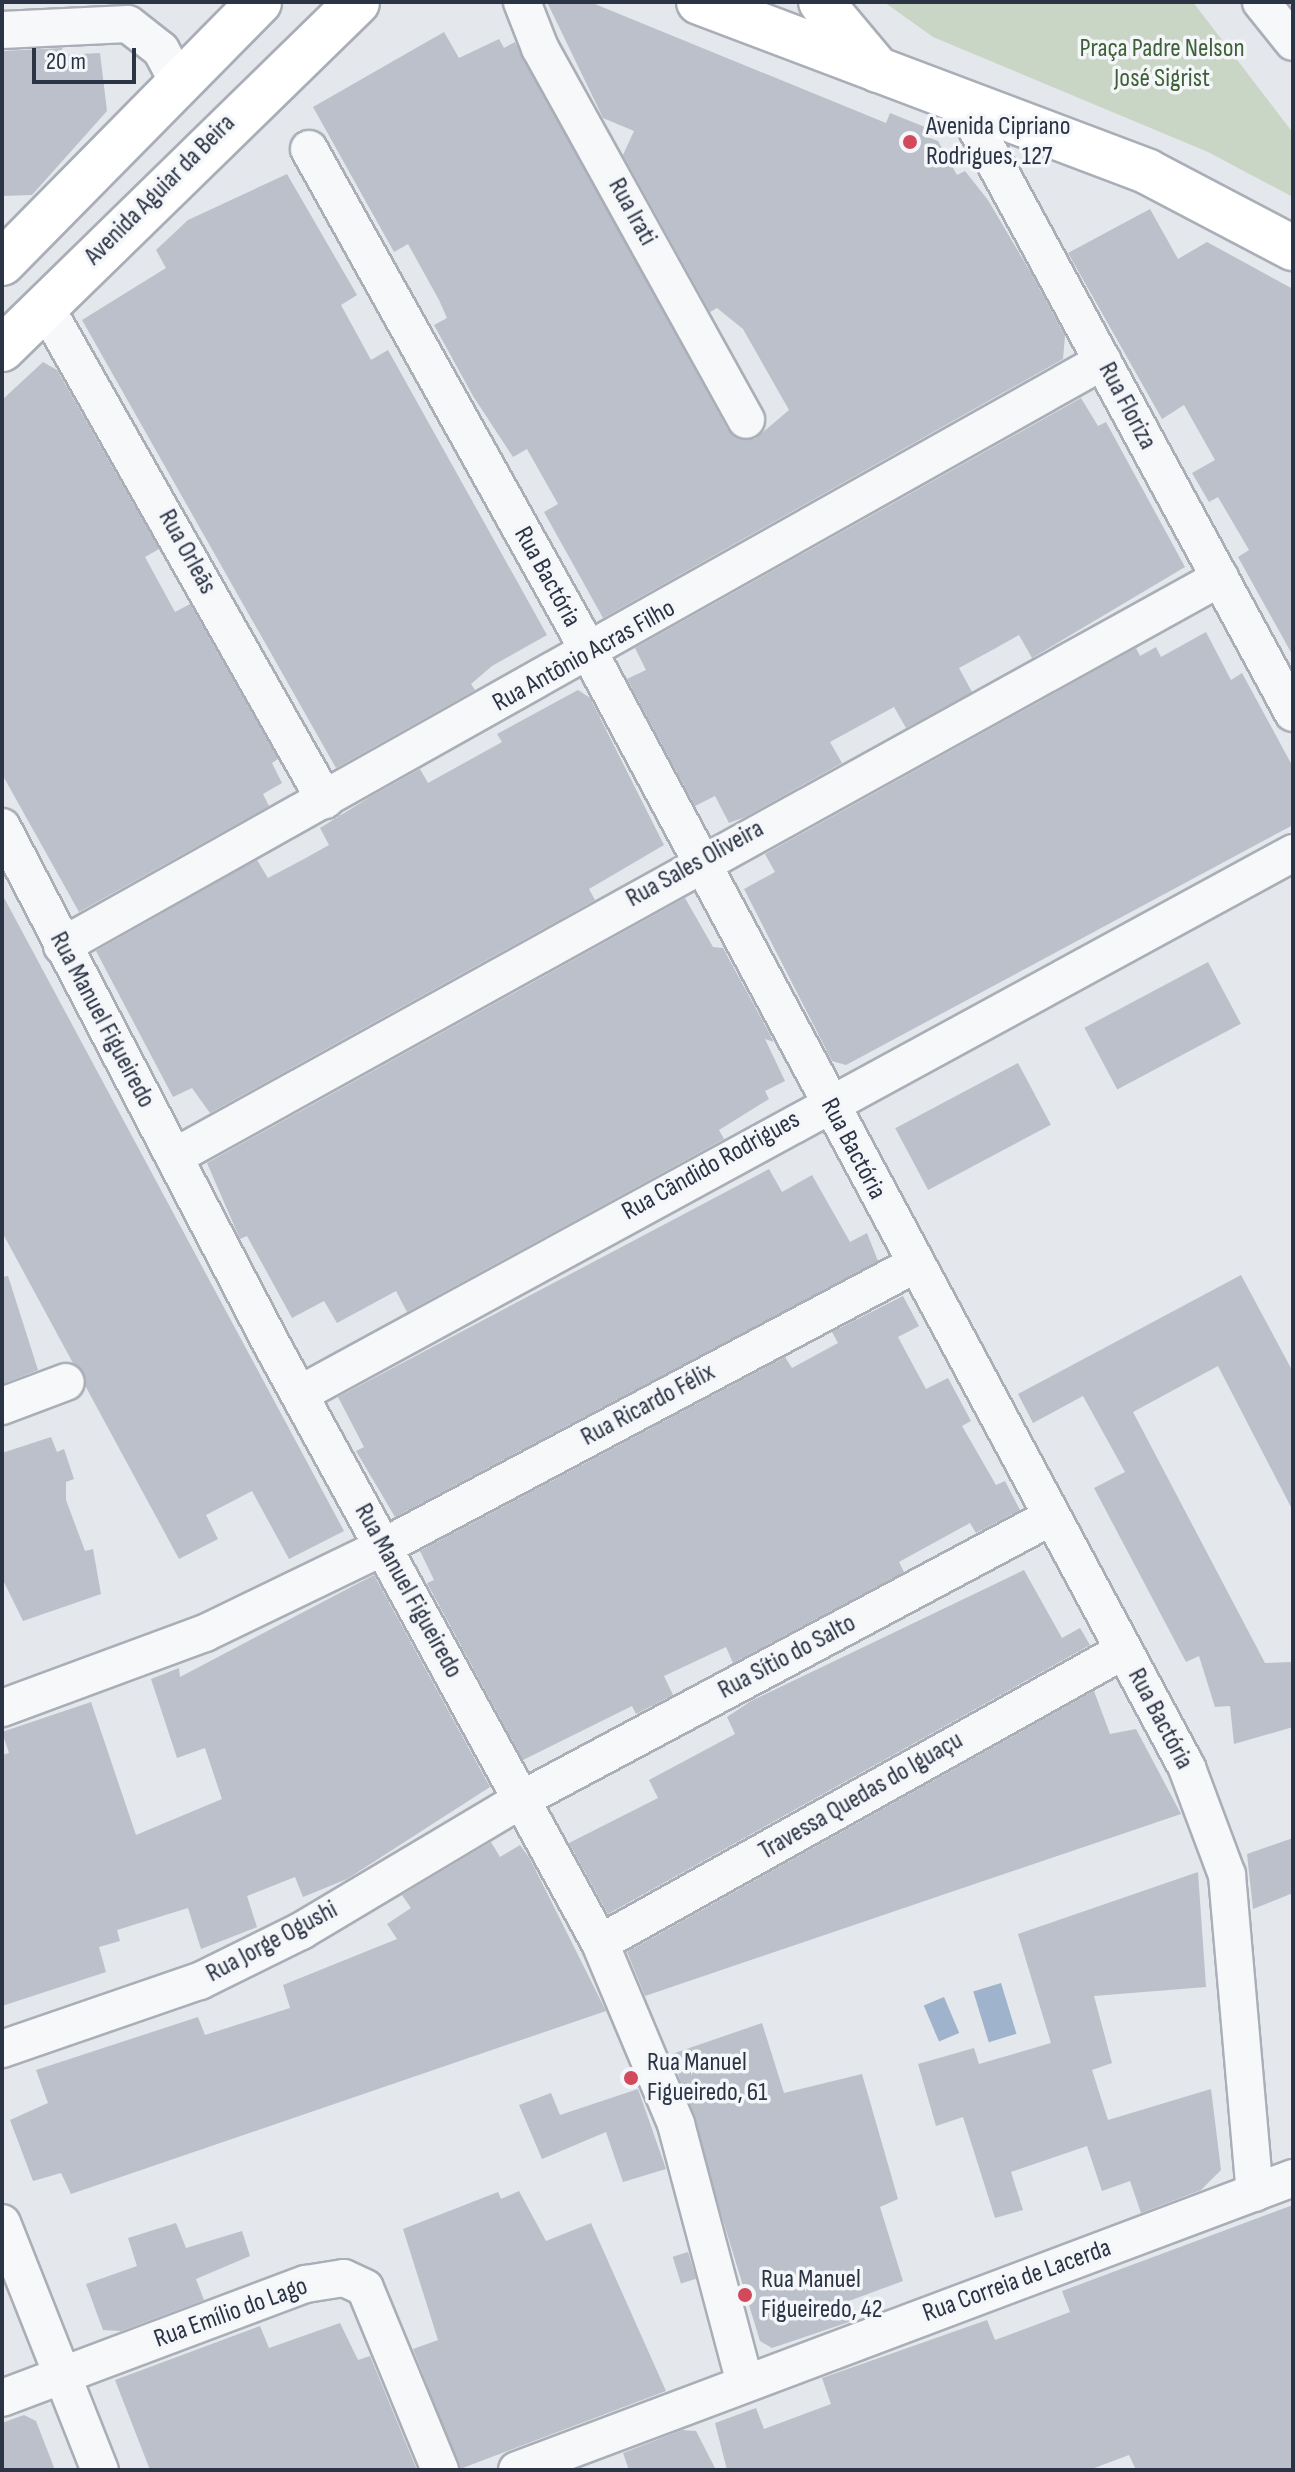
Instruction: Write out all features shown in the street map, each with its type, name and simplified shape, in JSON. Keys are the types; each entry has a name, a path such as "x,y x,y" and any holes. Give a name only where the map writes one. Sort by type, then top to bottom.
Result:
{"main road":[{"path":"2,263 259,2"},
{"name":"Avenida Aguiar da Beira","path":"2,349 357,2"},
{"path":"699,2 1148,172 1293,248"},
{"path":"821,2 880,72"}],"street":[{"name":"Rua Irati","path":"522,2 540,48 746,420"},
{"path":"1261,2 1293,42"},
{"path":"2,30 128,24 161,50 178,82"},
{"name":"Rua Floriza","path":"961,100 1293,713"},
{"name":"Rua Bactória","path":"309,149 589,654 914,1265 1187,1768 1227,1875 1255,2193"},
{"name":"Rua Orleãs","path":"45,306 325,800"},
{"name":"Rua Antônio Acras Filho","path":"62,946 589,654 1103,361"},
{"name":"Rua Sales Oliveira","path":"174,1157 698,862 1220,578"},
{"name":"Rua Manuel Figueiredo","path":"2,827 300,1394 524,1798 600,1943 676,2124 745,2383"},
{"name":"Rua Cândido Rodrigues","path":"300,1394 828,1103 1293,853"},
{"name":"Rua Ricardo Félix","path":"2,1708 205,1633 383,1547 914,1265"},
{"path":"2,1406 66,1382"},
{"name":"Rua Sítio do Salto","path":"524,1798 1051,1517"},
{"name":"Travessa Quedas do Iguaçu","path":"600,1943 1123,1651"},
{"name":"Rua Jorge Ogushi","path":"2,2049 200,1981 301,1931 524,1798"},
{"name":"Rua Correia de Lacerda","path":"517,2470 1293,2178"},
{"path":"2,2223 100,2470"},
{"name":"Rua Emílio do Lago","path":"2,2398 306,2284 344,2278 365,2288 440,2470"}],"green space":[{"name":"Praça Padre Nelson José Sigrist","path":"884,2 1193,2 1293,133 1293,197 1208,152 933,37"}],"water":[{"path":"1001,1983 1016,2034 989,2042 973,1991"},
{"path":"944,1997 959,2033 939,2041 924,2006"}],"building":[{"path":"547,2 590,2 886,123 890,113 925,127 922,135 938,141 957,175 965,171 988,200 1065,336 1063,359 603,618 544,512 558,504 527,449 513,457 473,396 434,325 447,318 408,244 394,252 313,107 444,32 459,58 499,39 504,48 515,42 728,430 755,439 789,410 743,329 717,308 710,312 623,155 634,131 603,118"},
{"path":"62,48 63,55 100,53 107,111 32,195 2,196 2,51"},
{"path":"287,174 357,295 341,305 371,360 388,350 547,635 492,666 471,684 475,690 336,768 82,320 166,268 156,250 188,220"},
{"path":"1150,209 1178,259 1207,242 1293,289 1293,656 1238,557 1249,550 1218,497 1209,502 1192,473 1215,460 1184,405 1162,419 1068,253"},
{"path":"43,362 57,370 159,549 145,557 175,612 190,604 278,759 272,763 282,783 263,794 269,806 79,912 2,774 2,400"},
{"path":"1081,398 1098,426 1106,422 1185,567 1032,658 1019,635 959,668 972,692 906,728 894,707 830,742 842,763 745,817 729,823 715,796 695,806 627,679 646,670 635,648"},
{"path":"1206,632 1231,680 1242,673 1293,767 1293,825 846,1065 832,1061 744,889 775,872 765,854 1136,648 1140,656 1156,647 1161,657"},
{"path":"578,690 590,698 664,845 589,889 595,900 210,1113 192,1088 173,1097 96,951 257,860 268,878 304,859 329,845 320,828 370,797 420,769 428,783 502,742 497,734"},
{"path":"2,894 344,1531 289,1559 252,1491 206,1515 218,1539 179,1559 2,1232"},
{"path":"685,898 713,947 723,948 774,1042 765,1039 785,1081 765,1091 769,1099 719,1130 724,1139 407,1312 396,1291 337,1323 324,1301 292,1318 247,1236 240,1239 207,1163"},
{"path":"1208,962 1241,1024 1117,1090 1084,1028"},
{"path":"1018,1063 1051,1125 928,1190 895,1128"},
{"path":"769,1169 782,1192 812,1175 850,1242 867,1233 878,1261 395,1517 356,1451 364,1447 338,1397"},
{"path":"1241,1275 1293,1372 1293,1511 1218,1366 1133,1412 1265,1663 1293,1662 1293,1727 1234,1744 1230,1706 1215,1707 1199,1656 1186,1662 1094,1488 1125,1472 1083,1396 1033,1423 1018,1394"},
{"path":"8,1276 38,1370 2,1384 2,1277"},
{"path":"903,1296 919,1326 898,1337 926,1389 948,1378 971,1421 962,1426 996,1485 1005,1481 1020,1510 976,1533 970,1523 899,1562 904,1572 733,1663 726,1647 664,1676 673,1695 636,1714 632,1706 523,1760 427,1583 434,1580 420,1551 785,1357 792,1368 838,1343 832,1332"},
{"path":"51,1437 57,1452 64,1449 74,1479 66,1482 66,1500 85,1551 93,1549 101,1594 23,1621 2,1578 2,1453"},
{"path":"1024,1570 1062,1638 1080,1628 1090,1645 608,1914 569,1843 658,1798 649,1780 735,1734 727,1717 751,1701"},
{"path":"374,1575 490,1787 347,1879 303,1897 295,1877 247,1896 257,1927 201,1949 188,1908 117,1930 120,1941 99,1947 106,1972 2,2006 2,1755 9,1753 2,1732 91,1702 136,1835 222,1799 205,1748 177,1758 151,1679 179,1668 180,1677"},
{"path":"1094,1691 1110,1734 1136,1729 1181,1814 645,1996 627,1952"},
{"path":"1293,1838 1293,1893 1253,1909 1247,1854"},
{"path":"491,1842 500,1857 520,1845 530,1859 606,2011 71,2194 61,2173 33,2181 10,2120 48,2103 36,2070 198,2017 205,2035 290,2008 283,1985 397,1939 387,1924 411,1908 402,1895"},
{"path":"1198,1872 1206,1987 1094,1996 1112,2063 1092,2070 1108,2120 1211,2089 1221,2170 1201,2190 1141,2213 1130,2181 1102,2191 1087,2146 1011,2172 1023,2210 995,2218 963,2117 936,2126 918,2064 974,2048 979,2064 1051,2043 1018,1934"},
{"path":"762,2023 784,2093 862,2074 898,2199 880,2207 903,2281 846,2302 852,2321 772,2348 760,2341 672,2054"},
{"path":"638,2089 666,2169 623,2182 606,2132 542,2159 519,2105 551,2093 560,2115"},
{"path":"519,2191 546,2241 591,2223 666,2391 460,2469 413,2349 438,2340 403,2229 498,2192 501,2199"},
{"path":"1293,2205 1293,2470 1136,2470 1129,2455 1089,2470 727,2470 715,2423 756,2408 764,2429 831,2404 822,2378 987,2320 995,2340 1070,2312 1062,2291"},
{"path":"176,2223 186,2248 242,2231 250,2256 196,2279 204,2300 121,2331 103,2330 86,2284 137,2266 128,2238"},
{"path":"688,2252 696,2279 681,2283 673,2257"},
{"path":"340,2323 358,2360 370,2356 417,2470 150,2470 115,2380 260,2326 269,2348"},
{"path":"24,2415 36,2421 55,2470 2,2470 2,2423"},
{"path":"682,2430 696,2431 716,2470 629,2470 623,2453"}],"place":[{"name":"Avenida Cipriano Rodrigues, 127","path":"910,142"},
{"name":"Rua Manuel Figueiredo, 61","path":"631,2078"},
{"name":"Rua Manuel Figueiredo, 42","path":"745,2295"}]}
